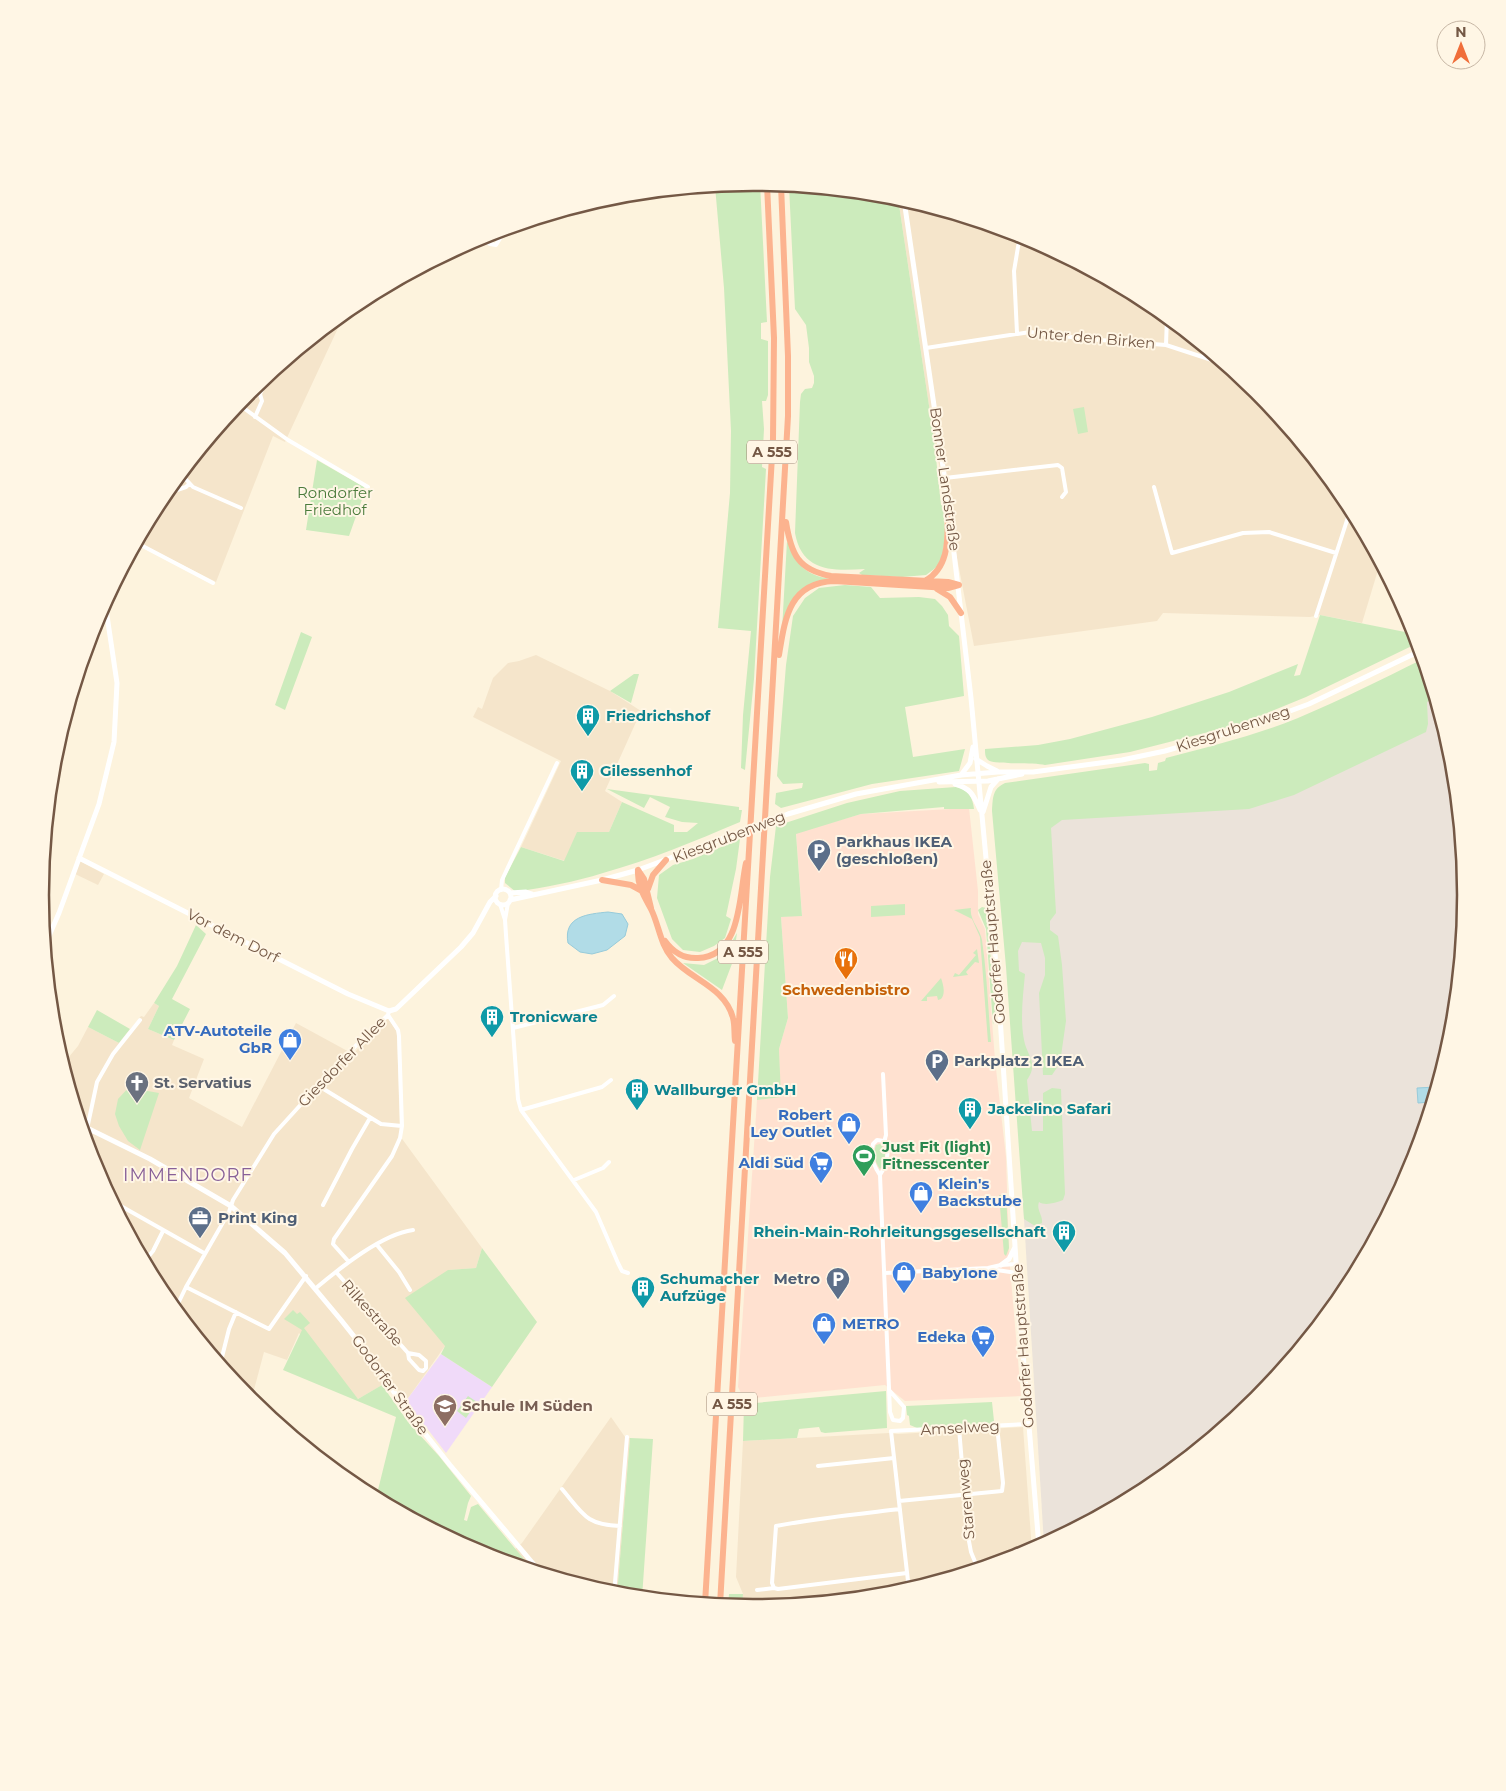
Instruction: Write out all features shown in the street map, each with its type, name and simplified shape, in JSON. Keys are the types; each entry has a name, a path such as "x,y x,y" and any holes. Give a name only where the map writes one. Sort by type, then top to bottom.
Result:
{"highway":[{"name":"A 555","path":"705,1598 773,439 774,338 767,192"},
{"name":"A 555","path":"720,1599 784,509 788,416 788,356 781,192"},
{"path":"924,581 936,573 944,562 947,545 948,506"},
{"path":"784,509 791,548 797,559 806,568 817,573 832,576 948,582 959,586"},
{"path":"774,691 786,619 793,602 802,590 816,583 834,581 931,588 959,586"},
{"path":"931,588 940,590 950,597 961,613"},
{"path":"658,931 671,948 682,956 701,958 719,951 729,939 737,918 750,845"},
{"path":"645,891 653,874 666,860"},
{"path":"638,870 638,880 645,891 662,943 670,956 681,968 712,988 729,1007 733,1018 737,1059"},
{"path":"602,880 631,885 645,891"}],"main road":[{"name":"Bonner Landstraße","path":"905,208 959,586 978,774"},
{"path":"50,934 99,804 114,742 118,683 107,615"},
{"name":"Kiesgrubenweg","path":"926,782 998,779 1122,760 1166,751 1241,729 1309,704 1414,654"},
{"path":"961,775 970,763 974,742"},
{"path":"976,758 998,772"},
{"name":"Kiesgrubenweg","path":"509,901 638,870 788,814 856,794 961,775 1034,772"},
{"name":"Godorfer Hauptstraße","path":"978,774 1002,1040 1016,1264 1038,1539"},
{"path":"982,815 991,787 998,779"},
{"name":"Godorfer Hauptstraße","path":"950,782 971,791 982,815"},
{"name":"Vor dem Dorf","path":"79,858 388,1013"},
{"path":"486,909 509,901 510,893 506,890 501,890 496,896 499,904"},
{"name":"Kiesgrubenweg","path":"510,893 526,892 533,894"},
{"name":"Giesdorfer Allee","path":"388,1013 396,1009 462,947 496,896"},
{"name":"Godorfer Straße","path":"89,1130 150,1159 231,1206 285,1253 316,1288 368,1354 407,1411 534,1564"},
{"path":"1001,1264 1009,1259 1015,1246"}],"street":[{"path":"488,243 496,245 500,239"},
{"path":"1017,333 1014,271 1019,243"},
{"path":"1166,345 1167,326"},
{"name":"Unter den Birken","path":"926,348 1017,333 1043,333 1087,339 1166,345 1208,359"},
{"path":"256,417 262,401 261,393"},
{"path":"245,409 288,440 368,487"},
{"path":"945,478 1058,465 1062,468 1066,492 1062,497"},
{"path":"185,479 189,484 241,508"},
{"path":"177,490 189,484"},
{"path":"1154,487 1172,553 1243,533 1268,532 1336,553"},
{"path":"1316,616 1348,518"},
{"path":"142,545 213,583"},
{"path":"501,890 502,880 557,763"},
{"path":"509,901 505,920 518,1099 521,1110 596,1212 618,1263 622,1270 628,1273"},
{"path":"499,904 505,920"},
{"path":"513,1028 603,1005 614,996"},
{"path":"349,1262 333,1244 334,1239 392,1156 400,1138 402,1126 399,1036 398,1030 388,1013"},
{"name":"Giesdorfer Allee","path":"178,1303 233,1200 274,1134 344,1056 388,1013"},
{"path":"88,1126 97,1082 113,1054 140,1020"},
{"path":"880,1175 887,1164 887,1148 884,1141 886,1135 883,1075"},
{"path":"521,1110 602,1087 611,1080"},
{"path":"317,1085 370,1118 387,1126 402,1126"},
{"path":"323,1205 370,1118"},
{"path":"884,1141 875,1142 872,1148 874,1164 880,1175 889,1390 891,1417 895,1421 900,1421 904,1415 904,1407 889,1390"},
{"path":"574,1180 603,1168 608,1162"},
{"path":"120,1205 204,1253"},
{"path":"316,1288 349,1262 377,1245 402,1232 413,1230"},
{"path":"148,1257 164,1231"},
{"path":"377,1245 399,1272 410,1290"},
{"path":"988,1268 1001,1264 1016,1264"},
{"path":"885,1273 988,1268 1017,1273"},
{"name":"Rilkestraße","path":"336,1272 408,1353 409,1359 419,1370 423,1371 426,1368 426,1361 419,1355 408,1353"},
{"path":"186,1286 269,1329 306,1276"},
{"path":"222,1357 226,1338 236,1312"},
{"name":"Amselweg","path":"894,1458 891,1431 1028,1424"},
{"path":"899,1501 1002,1491 1003,1483 997,1426"},
{"name":"Starenweg","path":"959,1428 970,1545 976,1563"},
{"path":"615,1586 628,1437"},
{"path":"818,1466 894,1458 908,1582"},
{"path":"562,1489 590,1521 601,1525 620,1526"},
{"path":"774,1588 772,1583 776,1526 809,1522 824,1517 900,1509"},
{"path":"757,1590 907,1574"}],"shaded area":[{"path":"899,207 935,215 979,229 1023,245 1064,264 1144,310 1182,337 1217,366 1251,398 1312,467 1339,504 1363,543 1378,571 1362,623 1320,615 1310,617 1163,613 1157,621 974,646 934,439"},
{"path":"339,327 285,442 273,436 216,582 142,545 167,504 224,431 289,366"},
{"path":"536,655 610,691 641,711 605,791 622,802 609,832 565,861 521,847 561,761 473,717 478,707 482,709 493,678 508,663"},
{"path":"1426,689 1444,758 1456,849 1456,942 1444,1033 1420,1122 1404,1165 1385,1207 1363,1248 1339,1287 1312,1324 1251,1393 1217,1425 1182,1454 1144,1481 1105,1505 1044,1536 1024,1219 1006,821"},
{"path":"969,808 978,891 978,914 985,929 995,1060 1006,1157 1009,1255 1021,1396 905,1401 885,1385 744,1399 738,1387 757,1100 780,1097 779,1049 788,1018 781,917 802,915 796,833 861,814"},
{"path":"80,861 104,874 98,885 75,874"},
{"path":"154,1003 159,1006 148,1029 174,1040 172,1045 204,1059 189,1098 242,1127 296,1023 353,1054 388,1018 397,1032 400,1136 482,1248 476,1268 448,1270 445,1346 406,1401 391,1380 358,1399 299,1333 287,1360 264,1352 254,1391 194,1324 167,1287 121,1207 102,1165 86,1122 68,1058 78,1046 88,1027 119,1043 141,1016 144,1017"},
{"name":"Schule IM Süden","path":"441,1354 492,1387 446,1453 406,1401"},
{"path":"611,1417 625,1437 630,1438 618,1586 571,1576 526,1562 515,1549 522,1543"},
{"path":"1023,1427 1031,1542 935,1576 890,1586 845,1594 799,1598 743,1600 743,1594 736,1577 743,1441"}],"green space":[{"path":"760,191 767,322 761,323 761,339 768,341 768,395 766,401 762,401 764,429 762,467 766,469 754,679 745,770 741,768 743,715 751,631 718,628 730,493 731,431 724,288 716,193"},
{"path":"789,193 845,197 899,207 934,439 945,532 943,555 938,566 926,575 902,577 862,575 859,573 865,569 830,569 812,562 804,555 799,546 795,533 800,402 801,394 805,389 812,388 814,376 809,362 806,325 795,309"},
{"path":"1084,407 1088,432 1078,434 1073,409"},
{"name":"Rondorfer Friedhof","path":"317,460 364,487 365,491 349,536 306,530"},
{"path":"787,541 802,567 813,574 830,579 818,581 792,602 782,630"},
{"path":"845,585 871,587 880,598 919,597 935,599 948,615 949,626 959,636 964,696 905,707 913,757 965,749 959,771 872,784 781,808 775,804 776,793 802,788 803,783 783,784 777,776 786,665 793,616 805,598 819,588"},
{"path":"1320,615 1406,632 1411,646 1306,697 1240,724 1130,752 1045,765 992,762 986,758 985,749 1038,745 1070,739 1152,717 1229,692 1298,664 1294,676 1300,675"},
{"path":"301,632 312,637 285,710 275,705"},
{"path":"1417,662 1429,701 1427,702 1428,724 1426,732 1294,795 1249,809 1062,820 1051,828 1056,913 1050,921 1050,930 1058,936 1066,1021 1060,1063 1052,1075 1043,1075 1039,993 1045,975 1045,958 1041,943 1022,942 1018,951 1019,971 1025,974 1022,1024 1025,1046 1032,1064 1027,1080 1032,1131 1043,1131 1043,1093 1052,1088 1061,1089 1065,1194 1063,1200 1057,1202 1047,1204 1039,1202 1038,1208 1042,1217 1042,1223 1035,1226 1024,1219 1006,967 992,811 995,791 1005,783 1145,763 1149,764 1149,771 1157,770 1158,763 1165,761 1166,758 1250,735 1298,718"},
{"path":"634,674 639,674 631,703 610,691"},
{"path":"956,787 964,790 969,795 974,809 944,809 944,807 861,814 796,834 802,916 781,917 788,1018 779,1049 781,1097 757,1100 770,877 776,826 847,803 900,791"},
{"path":"607,789 739,807 739,810 742,810 740,822 655,856 582,879 516,892 505,883 505,877 521,847 564,861 577,832 609,832 622,802 674,825 674,832 687,832 698,823 682,822 665,817 670,807 650,797 644,808"},
{"path":"740,839 726,916 731,919 725,938 714,946 700,952 683,950 672,939 657,898 659,875 673,865 693,859"},
{"path":"905,904 905,915 871,917 871,906"},
{"path":"982,907 986,908 996,1011 993,1025 986,929 978,910"},
{"path":"971,908 973,920 982,940 991,1042 988,1042 980,937 972,919 954,910"},
{"path":"196,925 206,934 172,999 190,1009 174,1040 148,1029 159,1006 154,1003 177,966"},
{"path":"737,933 733,961 722,990 683,963 704,965 724,955"},
{"path":"977,949 979,963 975,962 966,972 968,975 953,977 955,973 959,975 976,955 973,953"},
{"path":"941,978 944,991 943,997 938,1000 937,996 927,997 927,1001 921,1001"},
{"path":"97,1010 130,1029 119,1043 88,1027"},
{"path":"131,1085 142,1090 159,1093 140,1150 128,1141 119,1126 115,1114 118,1099"},
{"path":"880,1144 883,1146 885,1156 880,1169 875,1158 875,1148 876,1145"},
{"path":"999,1195 1006,1195 1009,1248 1006,1256 1004,1254"},
{"path":"482,1248 537,1322 492,1387 441,1354 445,1346 405,1298 448,1270 476,1268"},
{"path":"293,1310 297,1314 300,1312 310,1323 304,1328 358,1399 382,1385 408,1422 439,1456 471,1496 464,1520 467,1521 471,1507 478,1504 526,1562 483,1546 442,1527 378,1491 396,1417 283,1370 302,1330 284,1319"},
{"path":"886,1391 887,1428 825,1433 821,1432 819,1427 799,1429 797,1438 743,1441 744,1404"},
{"path":"468,1396 477,1402 466,1418 457,1411"},
{"path":"992,1402 994,1421 990,1424 917,1428 910,1425 906,1406"},
{"path":"630,1438 653,1439 643,1591 618,1586"},
{"path":"729,1594 743,1594 743,1600 729,1599"}],"water":[{"path":"608,912 622,914 628,924 625,936 607,950 592,954 580,952 568,943 567,934 573,922 585,916"},
{"path":"1430,1087 1426,1102 1418,1103 1417,1088"}],"place":[{"name":"Friedrichshof","path":"588,737"},
{"name":"Gilessenhof","path":"582,792"},
{"name":"Parkhaus IKEA (geschloßen)","path":"819,872"},
{"name":"Schwedenbistro","path":"846,980"},
{"name":"Tronicware","path":"492,1038"},
{"name":"ATV-Autoteile GbR","path":"290,1061"},
{"name":"Parkplatz 2 IKEA","path":"937,1082"},
{"name":"St. Servatius","path":"137,1104"},
{"name":"Wallburger GmbH","path":"637,1111"},
{"name":"Jackelino Safari","path":"970,1130"},
{"name":"Robert Ley Outlet","path":"849,1145"},
{"name":"Just Fit (light) Fitnesscenter","path":"864,1177"},
{"name":"Aldi Süd","path":"821,1184"},
{"name":"Klein's Backstube","path":"921,1214"},
{"name":"Print King","path":"200,1239"},
{"name":"Rhein-Main-Rohrleitungsgesellschaft","path":"1064,1253"},
{"name":"Baby1one","path":"904,1294"},
{"name":"Metro","path":"838,1300"},
{"name":"Schumacher Aufzüge","path":"643,1309"},
{"name":"METRO","path":"824,1345"},
{"name":"Edeka","path":"983,1358"},
{"name":"Schule IM Süden","path":"445,1427"}],"district":[{"name":"IMMENDORF","path":"188,1175"}]}
